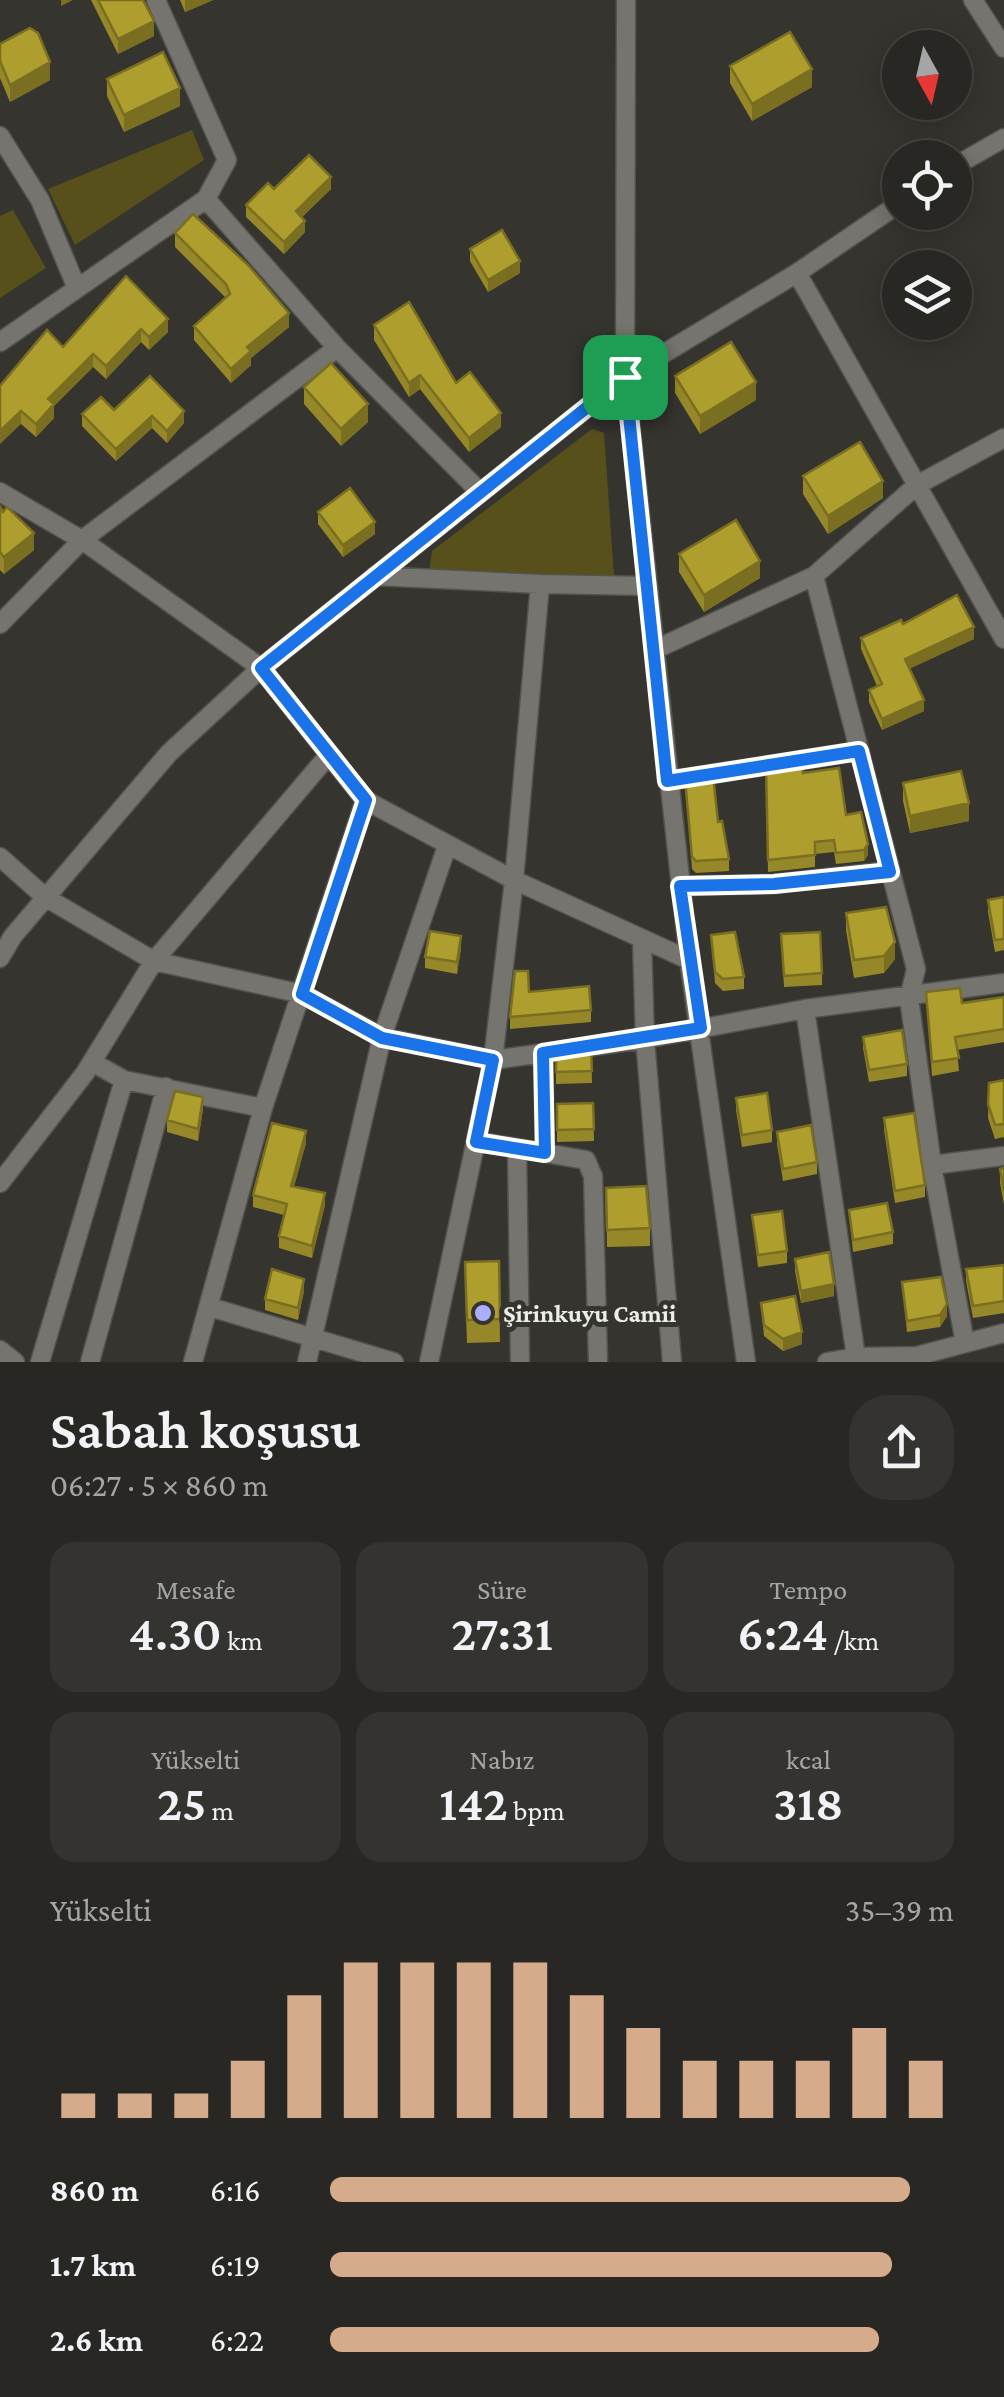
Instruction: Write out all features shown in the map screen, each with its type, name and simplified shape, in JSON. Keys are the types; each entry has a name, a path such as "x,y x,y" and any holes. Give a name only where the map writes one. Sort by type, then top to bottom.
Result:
{"street":[{"path":"0,342 206,199 227,160 156,0"},
{"path":"626,0 625,377 667,781 746,1362"},
{"path":"973,0 1004,48"},
{"path":"0,136 40,200 76,286"},
{"path":"972,156 1004,138"},
{"path":"206,199 336,348 478,490"},
{"path":"0,958 45,897 169,752 261,668 478,490 625,377 797,273 882,215"},
{"path":"797,273 1004,639"},
{"path":"0,624 82,540 336,348"},
{"path":"654,650 814,576 917,484 1004,438"},
{"path":"0,492 82,540 261,668 327,757 366,800 514,880 689,960"},
{"path":"375,576 647,586"},
{"path":"814,576 916,969 909,998 932,1165 966,1343"},
{"path":"429,1362 493,1060 514,880 540,584"},
{"path":"667,781 859,751"},
{"path":"0,1183 92,1062 154,961 327,757"},
{"path":"193,1362 263,1108 366,800"},
{"path":"306,1362 382,1038 447,846"},
{"path":"0,857 45,897 154,961 302,994 382,1038 493,1060 645,1040 805,1009 1004,983"},
{"path":"680,886 774,884 890,872"},
{"path":"642,941 645,1040 672,1362"},
{"path":"805,1009 856,1357"},
{"path":"543,1053 545,1153"},
{"path":"92,1062 124,1080 263,1108"},
{"path":"40,1362 124,1080"},
{"path":"90,1362 166,1087"},
{"path":"476,1142 586,1160 593,1176 598,1362"},
{"path":"517,1148 520,1362"},
{"path":"932,1165 1004,1156"},
{"path":"210,1307 394,1362"},
{"path":"828,1362 856,1357 918,1359 1004,1334"},
{"path":"0,1350 15,1362"}],"shaded area":[{"path":"192,130 204,160 75,245 48,189"},
{"path":"13,210 46,268 0,298 0,216"},
{"path":"592,429 604,433 614,576 429,571 432,551"}],"building":[{"path":"98,0 143,0 154,21 118,39"},
{"path":"30,28 38,33 50,62 10,85 0,61 0,44"},
{"path":"790,32 812,69 752,104 730,66"},
{"path":"163,52 180,88 124,115 107,79"},
{"path":"309,155 331,177 296,211 305,221 284,242 246,205 268,183 274,189"},
{"path":"193,214 248,265 289,313 247,347 251,351 231,369 194,326 230,294 226,284 175,233"},
{"path":"502,230 520,261 488,280 470,249"},
{"path":"126,276 168,319 149,337 141,329 106,366 93,354 48,399 54,404 36,424 21,411 0,431 0,386 47,330 63,347"},
{"path":"409,302 456,383 470,372 501,413 469,438 420,375 409,383 374,325"},
{"path":"731,342 756,382 700,416 675,376"},
{"path":"331,363 368,404 341,429 304,387"},
{"path":"150,376 184,411 167,431 152,416 116,449 82,414 101,397 114,410"},
{"path":"860,442 883,481 828,516 803,476"},
{"path":"350,488 375,522 343,545 318,512"},
{"path":"0,506 3,512 7,507 34,533 4,557 0,552"},
{"path":"736,520 760,561 704,595 679,554"},
{"path":"957,595 974,627 905,659 924,700 882,719 869,690 882,684 861,638 901,620 903,624"},
{"path":"803,763 803,773 839,768 846,815 861,812 868,844 864,850 836,853 834,840 815,842 815,855 768,860 766,766"},
{"path":"961,771 969,803 910,816 903,783"},
{"path":"713,775 718,822 722,821 729,859 696,861 692,857 685,779"},
{"path":"1004,897 1004,939 995,940 988,900"},
{"path":"886,907 895,942 884,956 854,960 846,913"},
{"path":"430,931 461,936 457,962 425,957"},
{"path":"735,932 744,977 723,979 715,972 711,935"},
{"path":"820,932 822,973 784,976 781,934"},
{"path":"515,971 528,971 529,992 589,986 591,1010 510,1017"},
{"path":"960,988 962,1003 1004,997 1004,1029 955,1037 959,1058 932,1062 926,992"},
{"path":"902,1030 907,1064 869,1070 863,1037"},
{"path":"591,1047 592,1071 556,1072 556,1052"},
{"path":"1004,1080 1004,1124 995,1125 988,1104 989,1083"},
{"path":"175,1091 203,1097 198,1129 167,1120"},
{"path":"767,1093 772,1130 742,1135 736,1098"},
{"path":"593,1103 594,1129 557,1130 557,1104"},
{"path":"914,1113 925,1185 895,1191 884,1118"},
{"path":"272,1123 306,1131 291,1186 325,1193 312,1246 279,1236 287,1204 253,1195"},
{"path":"811,1125 817,1162 783,1169 777,1132"},
{"path":"646,1186 650,1228 607,1230 606,1188"},
{"path":"887,1203 893,1232 853,1240 849,1210"},
{"path":"782,1211 787,1251 758,1255 752,1215"},
{"path":"829,1252 834,1284 801,1291 795,1259"},
{"path":"499,1261 500,1319 467,1320 465,1262"},
{"path":"1004,1265 1004,1301 973,1306 966,1269"},
{"path":"272,1269 304,1279 298,1308 265,1299"},
{"path":"941,1277 947,1304 940,1315 907,1321 902,1282"},
{"path":"795,1296 802,1332 783,1339 764,1325 761,1303"}],"place":[{"name":"Şirinkuyu Camii","path":"483,1313"}],"route":[{"path":"625,377 667,781 859,751 890,872 774,884 680,886 701,1028 645,1040 543,1053 545,1153 476,1142 493,1060 382,1038 302,994 366,800 327,757 261,668 478,490 625,377"}]}
